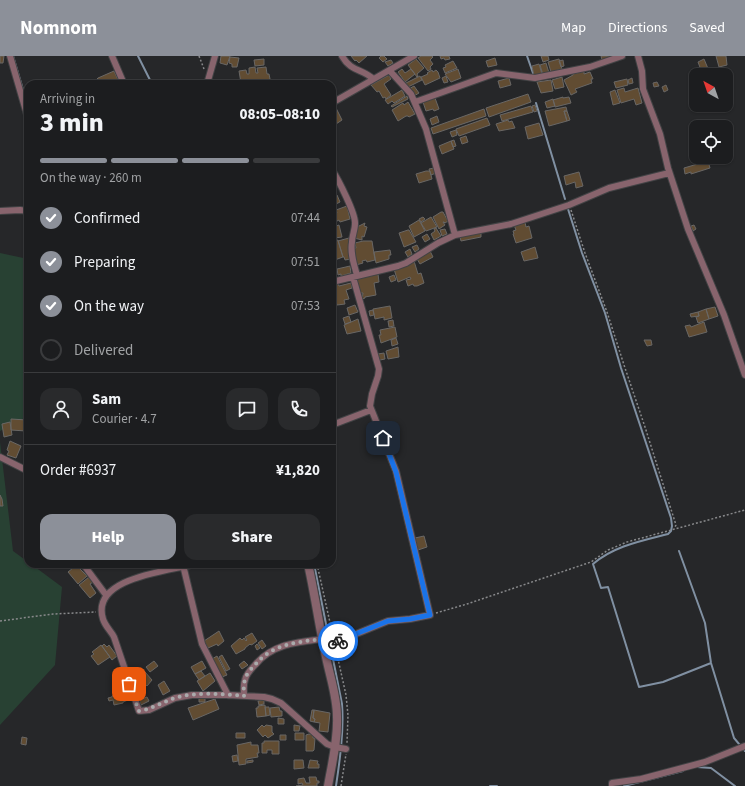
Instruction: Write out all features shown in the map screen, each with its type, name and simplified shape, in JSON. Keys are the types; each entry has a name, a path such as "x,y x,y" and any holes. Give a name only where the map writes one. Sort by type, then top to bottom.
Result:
{"street":[{"path":"10,56 24,104"},
{"path":"112,56 122,80"},
{"path":"208,80 215,56"},
{"path":"342,56 350,66 370,76 372,80"},
{"path":"336,101 414,56"},
{"path":"415,102 496,73 535,78 590,67 622,56"},
{"path":"638,56 642,71 643,89 662,141 669,173 688,229 724,315 745,375"},
{"path":"390,71 406,88 415,102 426,129 455,235"},
{"path":"336,281 406,263 438,243 455,235 511,224 569,205 609,188 669,173"},
{"path":"244,696 244,681 249,671 258,661 276,648 288,644 326,643 388,621 430,615 396,472 371,410 370,402 379,369 355,276 351,244 356,223 336,176"},
{"path":"0,211 24,210"},
{"path":"336,423 371,410"},
{"path":"0,457 24,469"},
{"path":"86,568 106,595"},
{"path":"174,568 127,581 106,595 102,606 105,623 114,637 139,711 149,710 175,698 192,695 264,697 280,703 327,744 341,748"},
{"path":"183,568 202,644 228,695"},
{"path":"309,568 336,696 341,748 328,786"},
{"path":"612,786 612,783 641,778 705,762 743,747"}],"path":[{"path":"569,205 607,312 645,427 676,525 673,529"},
{"path":"430,615 591,562 608,550 627,542 745,510"},
{"path":"0,621 53,614 102,612"}],"green space":[{"path":"0,253 24,258 24,418 0,431"},
{"path":"0,442 13,551 24,559 24,568 36,568 62,587 55,665 0,725"}],"building":[{"path":"0,56 4,56 3,63 0,63"},
{"path":"221,56 230,56 227,65 220,63"},
{"path":"351,56 367,56 359,63"},
{"path":"384,56 387,59 383,62 379,58"},
{"path":"421,56 433,57 430,60 433,64 430,67 431,69 428,71 418,58"},
{"path":"440,56 449,56 450,59 441,59"},
{"path":"541,56 548,56 549,60 543,62"},
{"path":"601,56 610,56 610,57 602,60"},
{"path":"716,56 726,56 727,65 719,67"},
{"path":"230,57 239,58 237,67 232,67 232,64 229,63"},
{"path":"495,58 497,65 488,67 486,61"},
{"path":"264,59 264,65 255,66 254,60"},
{"path":"416,59 424,68 417,74 417,77 408,65"},
{"path":"559,59 562,69 551,72 548,62"},
{"path":"704,59 708,68 700,68 698,62"},
{"path":"391,60 393,63 388,66 385,62"},
{"path":"563,60 564,66 561,67 559,61"},
{"path":"453,61 457,68 445,73 443,68 446,67 445,65"},
{"path":"546,63 549,73 543,75 540,65"},
{"path":"539,64 542,74 534,76 532,66"},
{"path":"255,67 256,73 258,73 257,68 266,67 267,74 269,74 270,79 240,80 239,71 246,70 247,74 249,74 249,68"},
{"path":"402,69 405,73 411,69 415,74 405,82 398,72"},
{"path":"458,69 461,78 451,82 445,74"},
{"path":"432,70 433,72 436,70 438,72 440,78 425,85 421,77 428,74 427,73"},
{"path":"114,71 118,80 96,80"},
{"path":"584,71 584,74 590,72 593,79 591,79 592,83 575,89 577,92 571,95 564,80 573,74"},
{"path":"389,75 391,79 384,84 391,95 386,99 385,97 383,98 379,91 377,92 371,85"},
{"path":"420,76 422,80 408,87 406,83"},
{"path":"446,76 448,82 444,83 442,78"},
{"path":"562,77 564,87 555,89 552,80"},
{"path":"509,78 511,85 500,88 498,81"},
{"path":"632,78 633,83 629,84 628,80"},
{"path":"627,79 628,85 616,88 614,82"},
{"path":"551,80 553,91 541,93 537,82"},
{"path":"657,82 659,86 654,87 653,83"},
{"path":"666,85 668,90 664,92 662,87"},
{"path":"414,86 419,93 414,96 409,89"},
{"path":"624,88 625,92 638,88 642,103 636,105 634,99 621,103 617,90"},
{"path":"402,90 405,96 394,103 392,101 388,104 385,100"},
{"path":"615,90 620,103 613,105 610,92"},
{"path":"528,94 531,102 489,117 486,108"},
{"path":"407,96 408,99 392,107 391,106"},
{"path":"569,97 571,103 555,107 553,100"},
{"path":"435,98 439,109 434,111 433,109 426,111 423,102"},
{"path":"553,99 555,106 547,108 545,102"},
{"path":"408,102 415,114 409,117 406,116 398,121 392,110 403,103 404,105"},
{"path":"535,105 537,111 534,112 532,106"},
{"path":"531,106 533,112 502,121 500,115"},
{"path":"566,107 567,111 564,111 567,121 549,126 545,111"},
{"path":"336,108 342,120 336,124"},
{"path":"484,109 486,116 433,134 431,128"},
{"path":"564,111 567,111 570,120 567,121"},
{"path":"437,116 439,122 432,125 430,119"},
{"path":"487,118 490,125 459,136 456,129"},
{"path":"508,120 509,122 512,121 515,128 499,131 496,124"},
{"path":"539,123 543,135 528,139 525,127"},
{"path":"456,130 457,135 452,137 450,132"},
{"path":"466,136 468,142 462,144 460,138"},
{"path":"454,140 456,146 453,147 451,141"},
{"path":"451,141 454,149 442,154 439,146"},
{"path":"698,164 709,164 710,168 691,174 691,172 685,174 684,168"},
{"path":"434,168 436,173 431,175 429,169"},
{"path":"430,171 432,179 419,183 416,174"},
{"path":"579,172 583,186 576,188 575,182 566,185 564,176"},
{"path":"336,195 340,202 336,204"},
{"path":"347,206 350,219 336,222 336,210"},
{"path":"443,212 448,221 445,223 443,222 445,225 439,229 433,217"},
{"path":"423,217 425,219 421,222 419,219"},
{"path":"431,217 437,227 426,231 421,223"},
{"path":"419,220 425,231 414,237 409,226"},
{"path":"525,222 526,227 529,226 532,238 516,243 513,234 513,231 516,230 514,225"},
{"path":"365,223 364,226 367,227 364,237 362,236 362,240 354,238 357,227"},
{"path":"339,225 342,237 336,238 336,226"},
{"path":"694,225 696,229 693,231 691,226"},
{"path":"436,228 441,236 434,240 431,234"},
{"path":"445,229 447,234 442,236 440,230"},
{"path":"409,230 416,242 404,247 399,233"},
{"path":"481,233 481,237 461,241 460,237"},
{"path":"427,234 430,239 425,242 422,237"},
{"path":"349,238 351,259 345,260 338,241"},
{"path":"338,240 343,257 336,260 336,241"},
{"path":"372,241 375,260 367,262 366,260 362,261 363,263 356,265 353,249 356,248 355,243"},
{"path":"417,245 419,249 415,252 412,247"},
{"path":"535,247 538,258 524,261 521,252"},
{"path":"410,249 412,254 408,257 405,252"},
{"path":"390,250 391,255 389,255 389,259 376,263 374,252"},
{"path":"430,251 433,257 420,264 417,259"},
{"path":"414,261 418,274 421,273 424,283 417,286 414,286 413,284 408,286 406,280 411,279 410,277 398,282 394,269"},
{"path":"350,266 351,273 341,276 341,274 338,275 337,269"},
{"path":"378,274 379,282 374,283 376,295 362,299 363,293 360,293 356,278"},
{"path":"394,275 396,280 391,282 389,277"},
{"path":"351,283 352,288 346,290 349,299 344,300 345,304 337,305 336,285 338,284 339,286"},
{"path":"355,305 358,312 349,315 347,308"},
{"path":"390,306 392,318 384,320 384,317 375,319 373,309"},
{"path":"715,307 718,316 709,319 706,309"},
{"path":"706,309 709,319 698,323 696,317 699,316 698,312"},
{"path":"373,310 374,315 370,316 369,311"},
{"path":"698,312 699,316 691,317 690,314"},
{"path":"349,316 351,322 345,324 343,318"},
{"path":"358,319 361,331 347,334 344,325"},
{"path":"393,320 394,326 389,327 388,321"},
{"path":"704,322 707,332 689,337 685,326 690,325 691,327"},
{"path":"395,327 397,337 381,343 379,335 381,335 380,330"},
{"path":"396,338 398,344 392,346 391,340"},
{"path":"644,340 651,340 652,345 647,346"},
{"path":"398,347 399,357 388,359 386,351"},
{"path":"384,353 385,359 380,360 378,354"},
{"path":"11,419 24,420 24,431 11,430"},
{"path":"10,422 12,435 4,437 2,424"},
{"path":"10,441 21,446 16,458 7,455"},
{"path":"0,495 2,499 3,506 0,506"},
{"path":"424,536 427,547 418,550 415,538"},
{"path":"73,568 79,568 87,576 78,584 68,572"},
{"path":"89,577 93,582 90,584 96,593 90,598 79,585"},
{"path":"219,631 224,641 218,646 217,644 208,648 204,641"},
{"path":"252,633 257,641 236,654 231,646 240,638 242,640 244,638 246,641 247,640 245,637"},
{"path":"262,640 266,646 262,649 258,643"},
{"path":"104,644 107,647 109,645 117,656 112,660 102,646"},
{"path":"257,644 260,648 257,650 255,646"},
{"path":"101,645 110,657 98,665 91,656 94,654 92,652"},
{"path":"222,655 230,669 226,671 219,657"},
{"path":"217,656 227,675 222,677 212,659"},
{"path":"154,661 158,666 150,672 146,667"},
{"path":"202,661 206,668 195,674 191,667"},
{"path":"244,661 248,665 242,669 239,665"},
{"path":"120,668 121,674 119,675 117,669"},
{"path":"142,670 144,673 140,676 137,674"},
{"path":"201,671 205,676 199,680 195,674"},
{"path":"145,672 152,680 147,686 146,685 140,690 133,682"},
{"path":"210,673 215,681 203,691 197,681"},
{"path":"164,681 170,691 163,695 158,685"},
{"path":"139,691 142,696 138,698 136,692"},
{"path":"128,692 130,698 127,698 128,700 123,703 114,705 113,700 109,701 108,698"},
{"path":"147,697 149,701 141,705 139,700"},
{"path":"199,698 205,698 205,702 199,702"},
{"path":"215,699 219,709 193,720 188,708"},
{"path":"264,700 264,704 259,705 258,701"},
{"path":"265,705 266,716 257,717 256,708 258,708 258,706"},
{"path":"265,707 269,707 270,715 266,716"},
{"path":"279,707 280,711 282,711 282,716 271,717 270,708"},
{"path":"312,710 314,710 314,722 310,721"},
{"path":"314,710 330,713 328,732 319,731 320,723 314,722 315,719 313,718"},
{"path":"278,718 284,719 284,724 278,724"},
{"path":"262,725 264,727 266,725 272,726 272,732 274,734 268,738 265,735 263,737 257,730"},
{"path":"294,725 300,726 299,731 294,731"},
{"path":"236,733 245,733 245,738 236,738"},
{"path":"295,733 304,733 304,740 295,740"},
{"path":"280,735 286,735 286,740 280,740"},
{"path":"306,735 313,735 313,738 315,738 313,751 306,751"},
{"path":"22,737 27,738 26,745 21,744"},
{"path":"264,741 279,741 279,754 272,754 272,750 267,750 267,753 262,753 262,743 264,743"},
{"path":"251,742 251,745 258,745 258,757 246,759 246,764 239,765 237,745"},
{"path":"237,755 238,761 233,762 232,756"},
{"path":"253,760 253,762 247,763 247,761"},
{"path":"294,760 303,760 304,768 294,769"},
{"path":"310,760 318,761 317,764 319,764 319,768 308,768"},
{"path":"309,777 316,777 317,781 319,781 317,786 296,786 303,785 302,783 298,784 298,779 304,778 306,783 310,783"}],"waterway":[{"path":"13,56 24,93"},
{"path":"138,56 150,80"},
{"path":"527,56 534,76"},
{"path":"536,103 565,199"},
{"path":"568,209 582,253 605,313 621,368 671,518 672,526 671,531 668,534 619,548 593,564 601,588 608,587 639,687 663,682 711,663"},
{"path":"679,551 705,623 711,663 734,738 745,751"},
{"path":"315,568 342,704 342,735 336,786"},
{"path":"697,767 711,768 735,786"},
{"path":"624,786 683,771"},
{"path":"490,786 497,786"}],"way so far":[{"path":"129,684 139,711 149,710 175,698 192,695 244,696 244,681 249,671 258,661 276,648 288,644 323,639 324,645 338,641"}],"route":[{"path":"338,641 388,621 430,615 396,472 383,438"}]}
